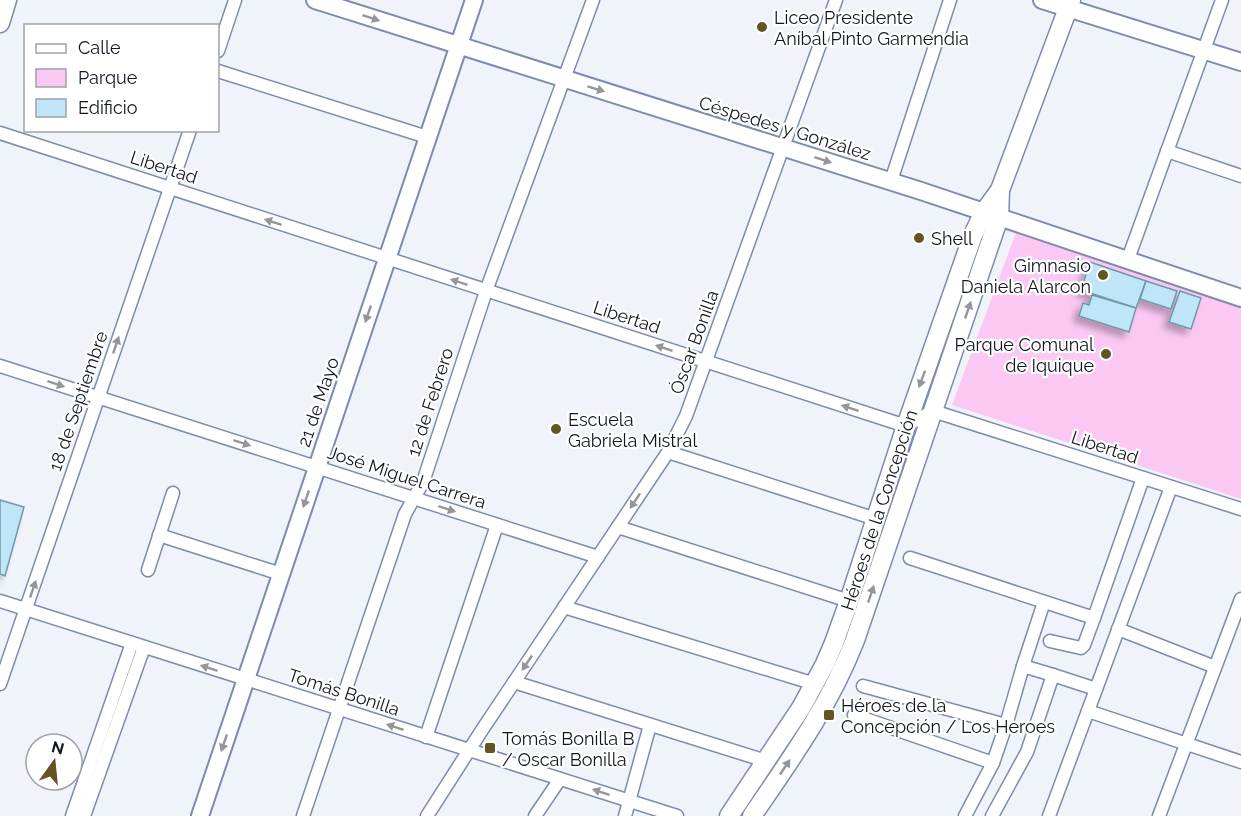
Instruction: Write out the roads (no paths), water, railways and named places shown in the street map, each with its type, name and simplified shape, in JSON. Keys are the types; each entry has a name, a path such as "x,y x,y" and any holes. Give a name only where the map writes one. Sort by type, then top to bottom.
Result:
{"main road":[{"path":"0,23 7,0"},
{"name":"Héroes de la Concepción","path":"752,816 817,719 847,661 933,411 1000,190 1069,4"},
{"name":"Héroes de la Concepción","path":"729,816 801,708 834,643 906,426 973,235 992,214"}],"street":[{"path":"219,48 235,0"},
{"name":"Céspedes y González","path":"315,0 992,214 1241,298"},
{"name":"21 de Mayo","path":"200,816 474,0"},
{"name":"12 de Febrero","path":"303,816 405,514 423,482 486,291 593,0"},
{"name":"Óscar Bonilla","path":"427,816 668,452 686,416 836,0"},
{"path":"891,182 950,0"},
{"path":"1042,0 1069,4 1241,62"},
{"path":"1128,259 1222,0"},
{"path":"219,71 428,137"},
{"name":"18 de Septiembre","path":"0,684 189,132"},
{"name":"Libertad","path":"0,133 906,426"},
{"path":"1167,151 1241,176"},
{"name":"José Miguel Carrera","path":"0,366 598,557"},
{"path":"906,426 933,411"},
{"name":"Libertad","path":"933,411 1241,509"},
{"path":"668,452 876,519"},
{"path":"1050,641 1081,648 1084,645 1143,478"},
{"path":"1049,816 1171,487"},
{"path":"148,570 173,493"},
{"path":"426,736 497,525"},
{"path":"618,527 849,601"},
{"path":"159,535 281,574"},
{"path":"910,558 1094,618"},
{"path":"1159,816 1241,599"},
{"name":"Tomás Bonilla","path":"0,601 677,816"},
{"path":"964,816 993,763 1044,602"},
{"path":"564,607 815,684"},
{"path":"1118,629 1215,667"},
{"path":"72,816 138,645"},
{"path":"84,816 138,645"},
{"path":"1023,666 1096,689"},
{"path":"992,816 1027,752 1053,675"},
{"path":"514,682 766,761"},
{"path":"863,686 1006,725"},
{"path":"1088,711 1241,762"},
{"path":"854,715 993,763"},
{"path":"625,816 650,725"},
{"path":"535,816 560,779"}],"place":[{"name":"Liceo Presidente Aníbal Pinto Garmendia","path":"762,27"},
{"name":"Shell","path":"919,238"},
{"name":"Gimnasio Daniela Alarcon","path":"1103,275"},
{"name":"Parque Comunal de Iquique","path":"1106,354"},
{"name":"Escuela Gabriela Mistral","path":"556,429"},
{"name":"Héroes de la Concepción / Los Heroes","path":"829,715"},
{"name":"Tomás Bonilla B / Oscar Bonilla","path":"490,748"}]}
